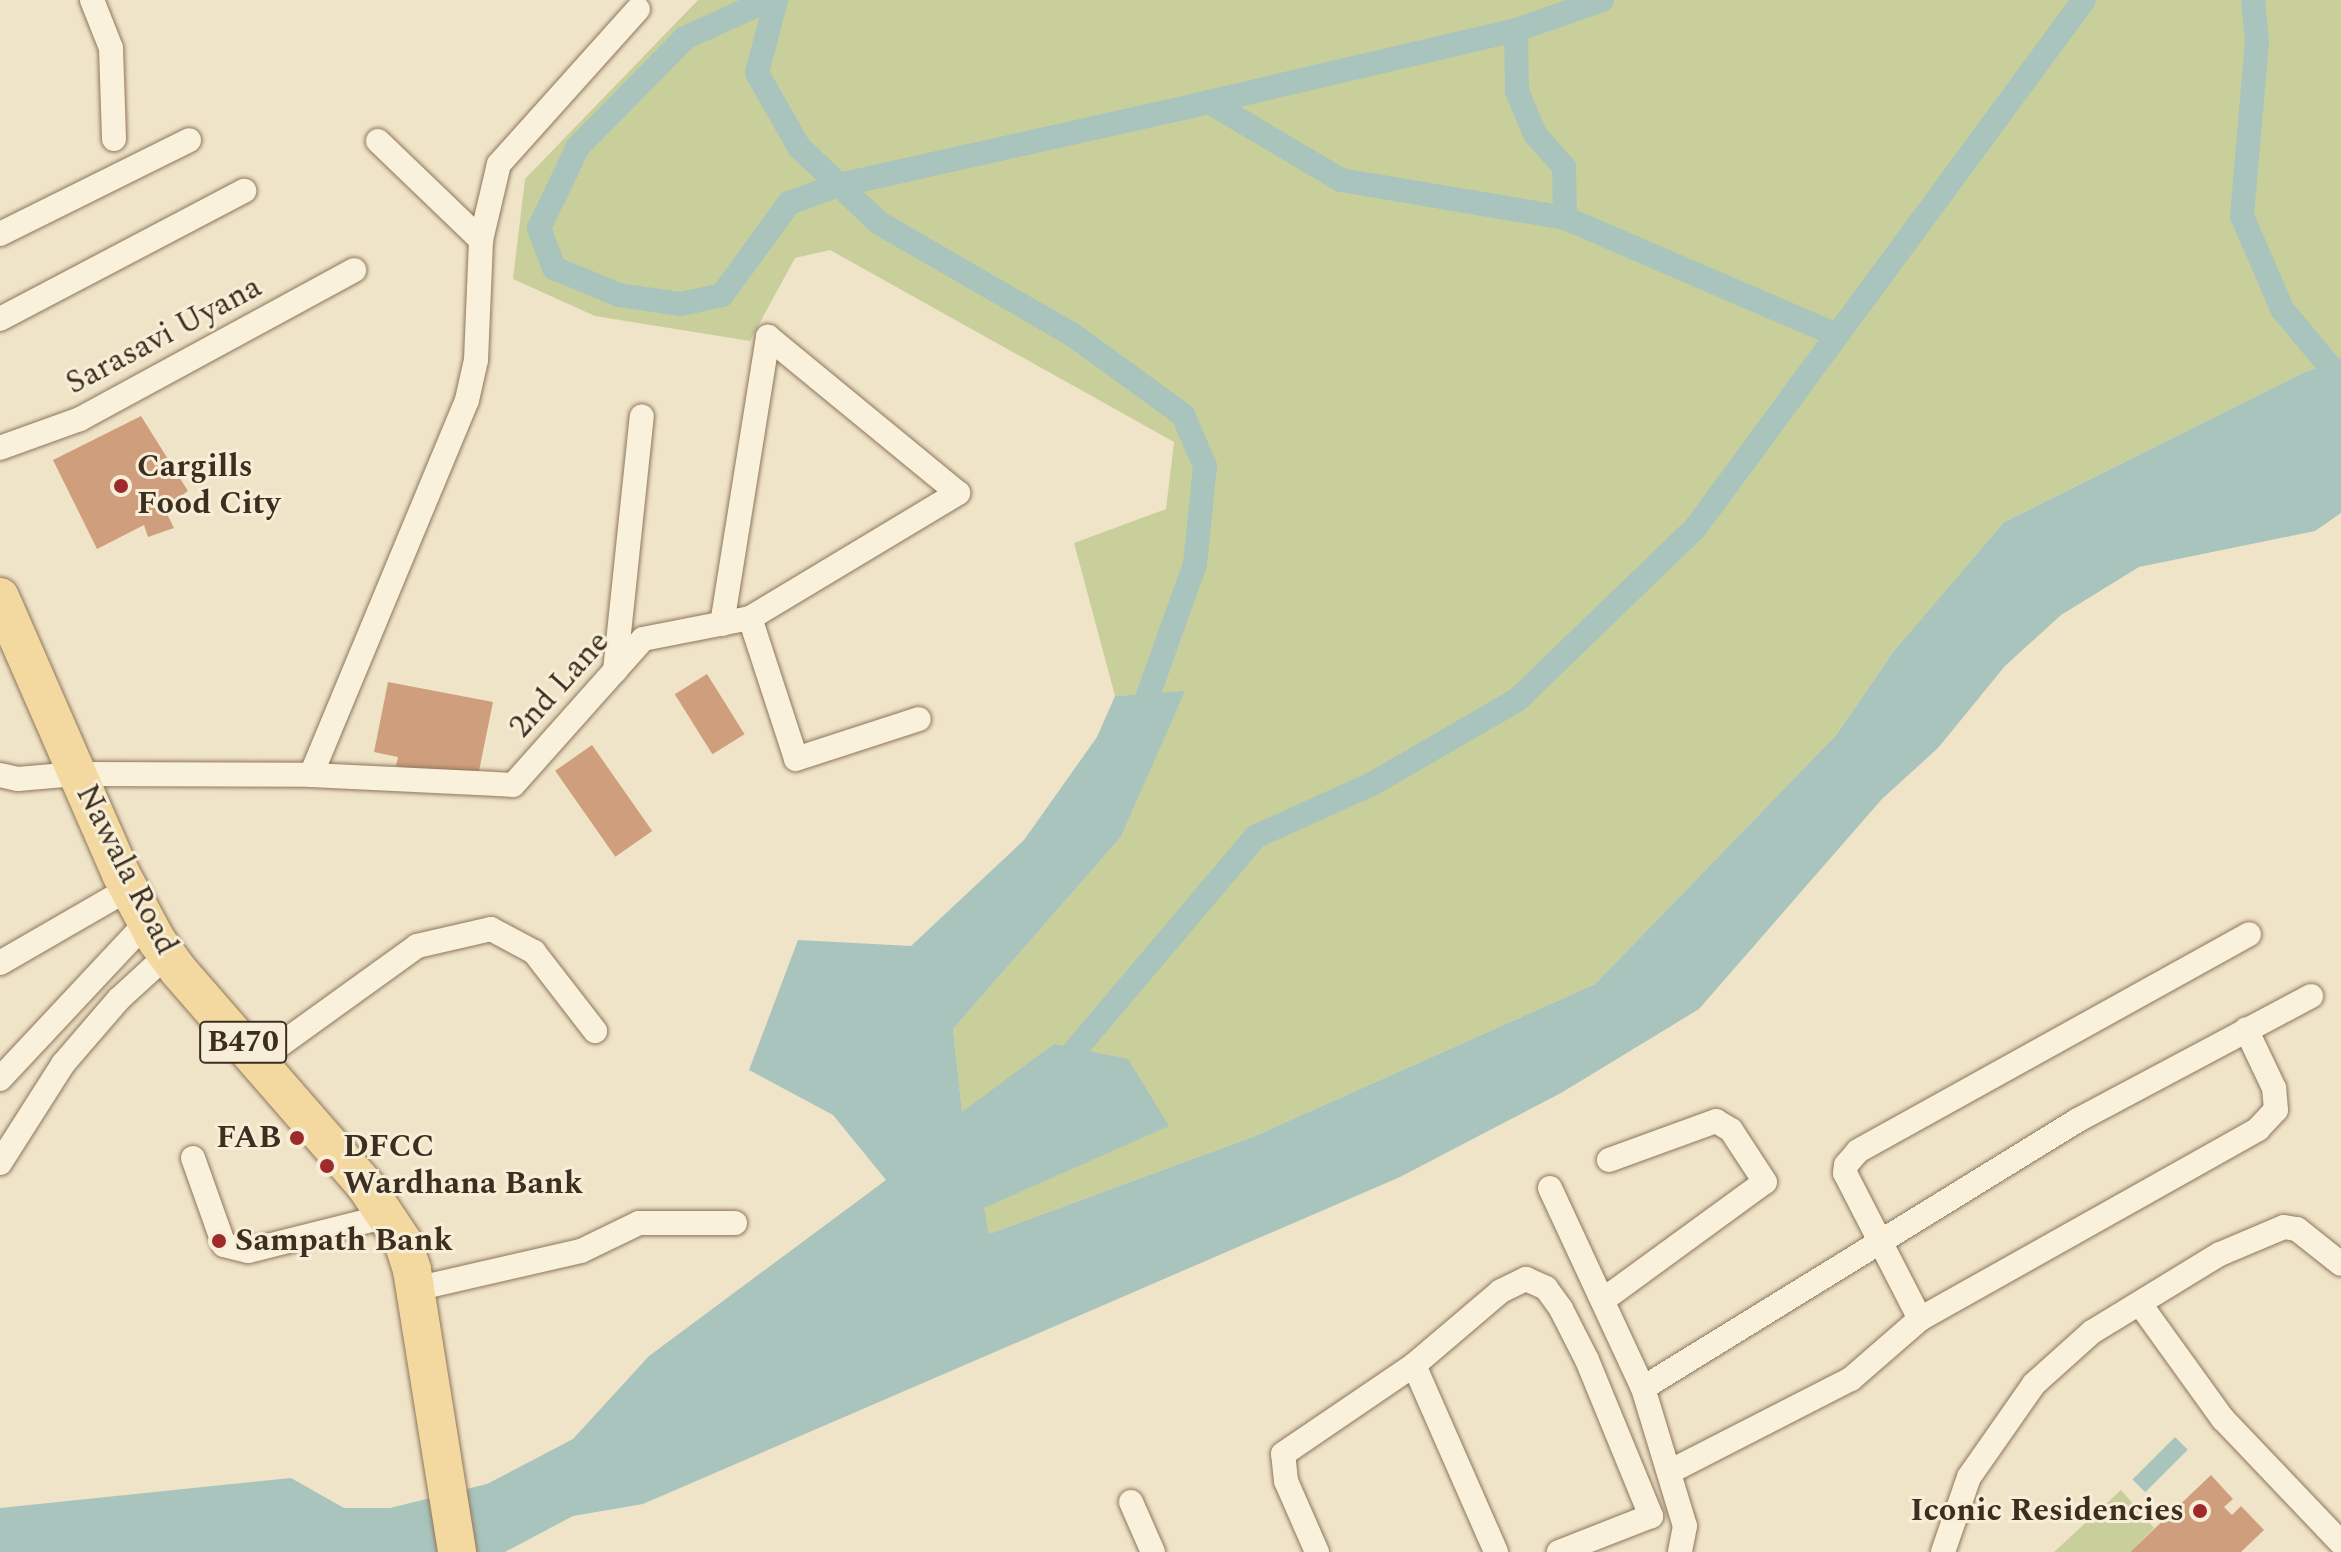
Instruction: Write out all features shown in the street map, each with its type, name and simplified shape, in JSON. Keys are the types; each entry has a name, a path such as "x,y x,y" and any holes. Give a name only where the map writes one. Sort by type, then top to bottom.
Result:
{"main road":[{"name":"Nawala Road","path":"0,597 76,774 146,923 167,955 365,1185 403,1242 415,1289 457,1552"}],"street":[{"path":"92,0 111,48 114,139"},
{"path":"311,775 467,400 476,360 481,240 499,164 638,9"},
{"path":"0,234 189,140"},
{"path":"378,141 481,240"},
{"path":"0,319 244,191"},
{"name":"Sarasavi Uyana","path":"0,448 80,419 354,270"},
{"name":"2nd Lane","path":"0,775 18,779 76,774 311,775 513,785 643,639 722,624 750,618 958,493 768,337 722,624"},
{"path":"615,671 642,416"},
{"path":"750,618 796,759 919,719"},
{"path":"0,963 128,889"},
{"path":"0,1079 146,923"},
{"path":"259,1060 417,946 491,929 534,952 595,1031"},
{"path":"1920,1319 1845,1173 1846,1165 1858,1151 2249,934"},
{"path":"0,1163 63,1064 119,999 167,955"},
{"path":"1643,1388 2078,1120 2311,996"},
{"path":"1669,1472 1851,1379 1920,1319 2258,1129 2276,1110 2274,1088 2246,1029"},
{"path":"1603,1300 1765,1182 1731,1130 1716,1121 1609,1160"},
{"path":"193,1158 224,1245 248,1251 387,1216"},
{"path":"1550,1188 1643,1388 1685,1526 1680,1552"},
{"path":"415,1289 581,1251 639,1223 735,1223"},
{"path":"1943,1552 1969,1477 2034,1384 2092,1332 2220,1254 2284,1227 2305,1234 2341,1264"},
{"path":"1317,1552 1286,1481 1283,1454 1414,1365 1501,1291 1526,1279 1546,1288 1561,1309 1587,1360 1651,1516 1559,1552"},
{"path":"2140,1304 2223,1419 2341,1543"},
{"path":"1414,1365 1496,1552"},
{"path":"1131,1502 1153,1552"}],"green space":[{"path":"698,0 2341,0 2341,358 2303,373 2004,522 1893,652 1837,734 1595,984 1255,1136 989,1234 983,1208 1168,1126 962,1114 953,1029 1121,837 1184,692 1115,696 1074,543 1166,509 1174,442 830,250 795,258 750,341 595,316 513,279 525,179"},
{"path":"2121,1490 2154,1528 2130,1552 2054,1552"}],"water":[{"path":"2341,358 2341,513 2315,531 2139,567 2061,615 2005,666 1938,748 1882,799 1699,1009 1561,1093 1400,1177 643,1504 573,1516 505,1552 0,1552 0,1508 291,1478 344,1508 390,1508 487,1484 573,1439 649,1356 886,1180 833,1115 749,1070 798,940 911,946 1024,840 1097,737 1115,696 1185,691 1121,837 953,1029 962,1112 1054,1044 1128,1059 1169,1126 984,1208 989,1234 1255,1136 1595,984 1837,734 1893,652 2004,522 2303,373"},
{"path":"2175,1437 2188,1450 2145,1492 2133,1479"}],"building":[{"path":"141,416 188,491 164,508 174,528 148,537 144,525 97,549 53,460"},
{"path":"707,674 745,734 712,754 675,694"},
{"path":"388,682 493,702 477,781 396,766 398,757 374,752"},
{"path":"592,745 652,831 615,857 555,771"},
{"name":"Iconic Residencies","path":"2211,1475 2233,1499 2224,1507 2232,1515 2241,1506 2264,1530 2241,1552 2130,1552"}],"waterway":[{"path":"768,0 685,38 578,147 539,228 554,268 619,295 681,304 722,295 789,203 839,185 1209,102 1341,180 1565,218 1837,335"},
{"path":"776,0 757,73 799,147 879,223 1073,335 1183,415 1205,466 1195,564 1138,723"},
{"path":"1209,102 1516,30 1602,0"},
{"path":"1055,1074 1255,837 1372,784 1517,700 1696,527 2084,0"},
{"path":"2253,0 2257,41 2242,216 2282,309 2341,380"},
{"path":"1516,30 1517,91 1535,134 1564,167 1565,218"}],"place":[{"name":"Cargills Food City","path":"121,486"},
{"name":"FAB","path":"297,1138"},
{"name":"DFCC Wardhana Bank","path":"327,1166"},
{"name":"Sampath Bank","path":"219,1241"},
{"name":"Iconic Residencies","path":"2200,1511"}]}
